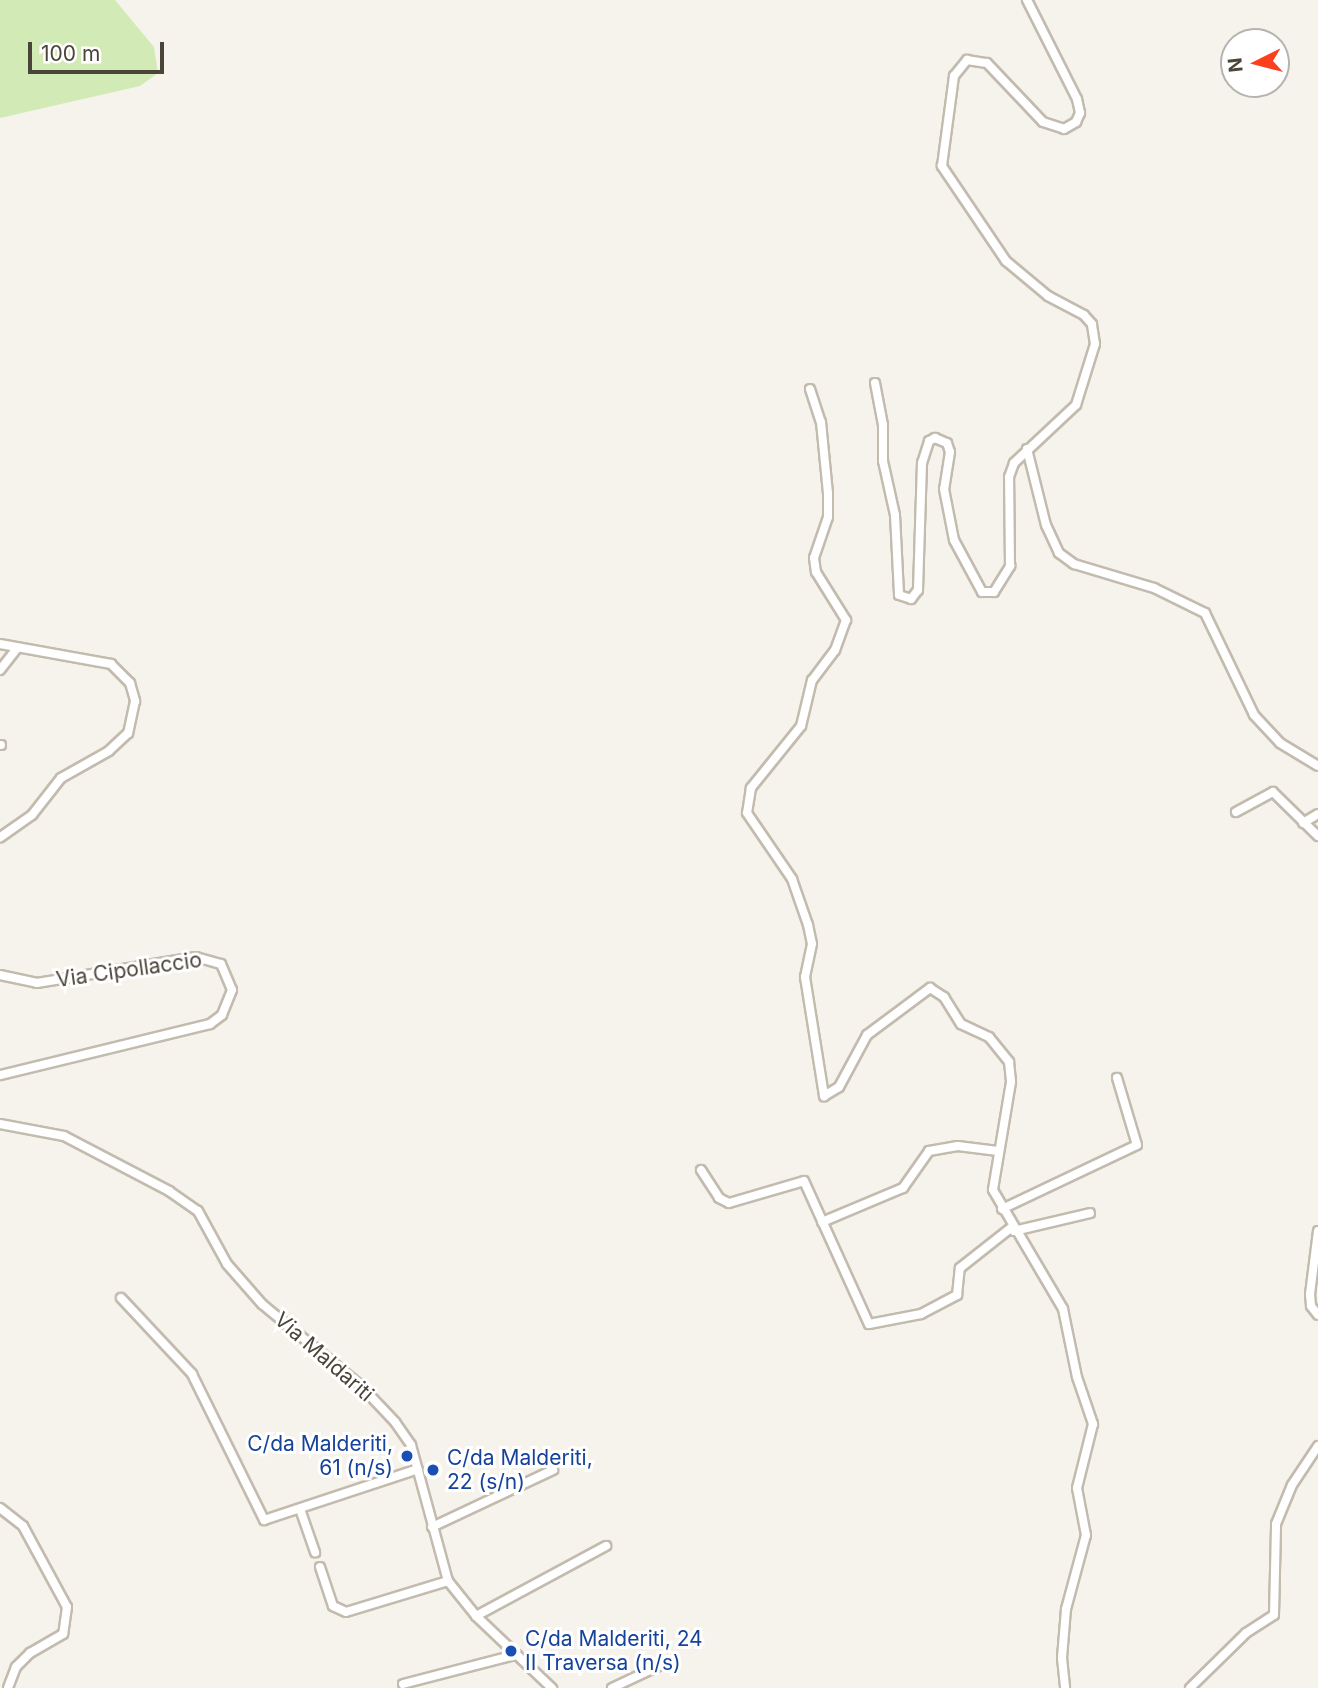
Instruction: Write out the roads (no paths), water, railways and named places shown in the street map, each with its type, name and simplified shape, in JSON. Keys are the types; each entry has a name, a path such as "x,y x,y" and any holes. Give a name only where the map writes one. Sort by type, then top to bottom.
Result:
{"street":[{"path":"875,383 883,425 883,461 895,515 896,585 905,600 918,590 922,463 929,441 935,438 947,443 944,489 950,528 982,592 988,593 999,587 1010,566 1009,477 1027,449 1076,405 1093,355 1095,331 1084,315 1048,296 1006,261 944,173 940,152 954,76 961,64 974,58 987,63 1044,122 1064,129 1076,122 1079,106 1027,0"},
{"path":"810,389 821,422 828,494 828,517 814,558 816,572 846,620 835,650 812,680 801,726 751,788 747,813 792,879 808,925 812,944 805,977 824,1096 839,1087 867,1035 923,990 939,991 954,1017 989,1037 1009,1062 1011,1082 992,1183 1013,1229 1063,1309 1077,1377 1093,1424 1077,1489 1086,1535 1066,1609 1062,1658 1065,1688"},
{"path":"1027,449 1046,525 1059,553 1074,564 1154,588 1205,613 1254,715 1280,743 1318,766"},
{"path":"0,644 111,664 130,683 134,721 109,751 61,778 32,816 0,837"},
{"path":"0,670 18,648"},
{"path":"1236,812 1273,792 1318,836"},
{"path":"1303,823 1318,814"},
{"name":"Via Cipollaccio","path":"0,975 37,983 209,958 221,964 232,990 222,1015 210,1024 0,1075"},
{"path":"1002,1209 1137,1145 1117,1078"},
{"name":"Via Maldariti","path":"0,1124 64,1136 198,1211 227,1264 262,1304 361,1386 396,1422 411,1445 449,1581 476,1616 552,1688"},
{"path":"822,1222 903,1188 920,1158 929,1151 958,1146 998,1151"},
{"path":"701,1170 719,1198 729,1203 804,1181 869,1324 921,1314 957,1295 960,1268 1013,1229 1090,1213"},
{"path":"1318,1231 1310,1294 1311,1306 1318,1315"},
{"path":"121,1298 192,1374 264,1520 418,1469"},
{"path":"1190,1688 1246,1633 1274,1615 1278,1599 1276,1524 1300,1473 1318,1446"},
{"path":"432,1527 553,1470"},
{"path":"0,1508 23,1526 67,1607 63,1634 30,1653 16,1667 8,1688"},
{"path":"300,1509 315,1552"},
{"path":"476,1616 606,1546"},
{"path":"320,1567 333,1606 346,1612 449,1581"},
{"path":"403,1684 515,1655"},
{"path":"612,1688 663,1664"}],"place":[{"name":"C/da Malderiti, 61 (n/s)","path":"407,1456"},
{"name":"C/da Malderiti, 22 (s/n)","path":"433,1470"},
{"name":"C/da Malderiti, 24 II Traversa (n/s)","path":"511,1651"}]}
